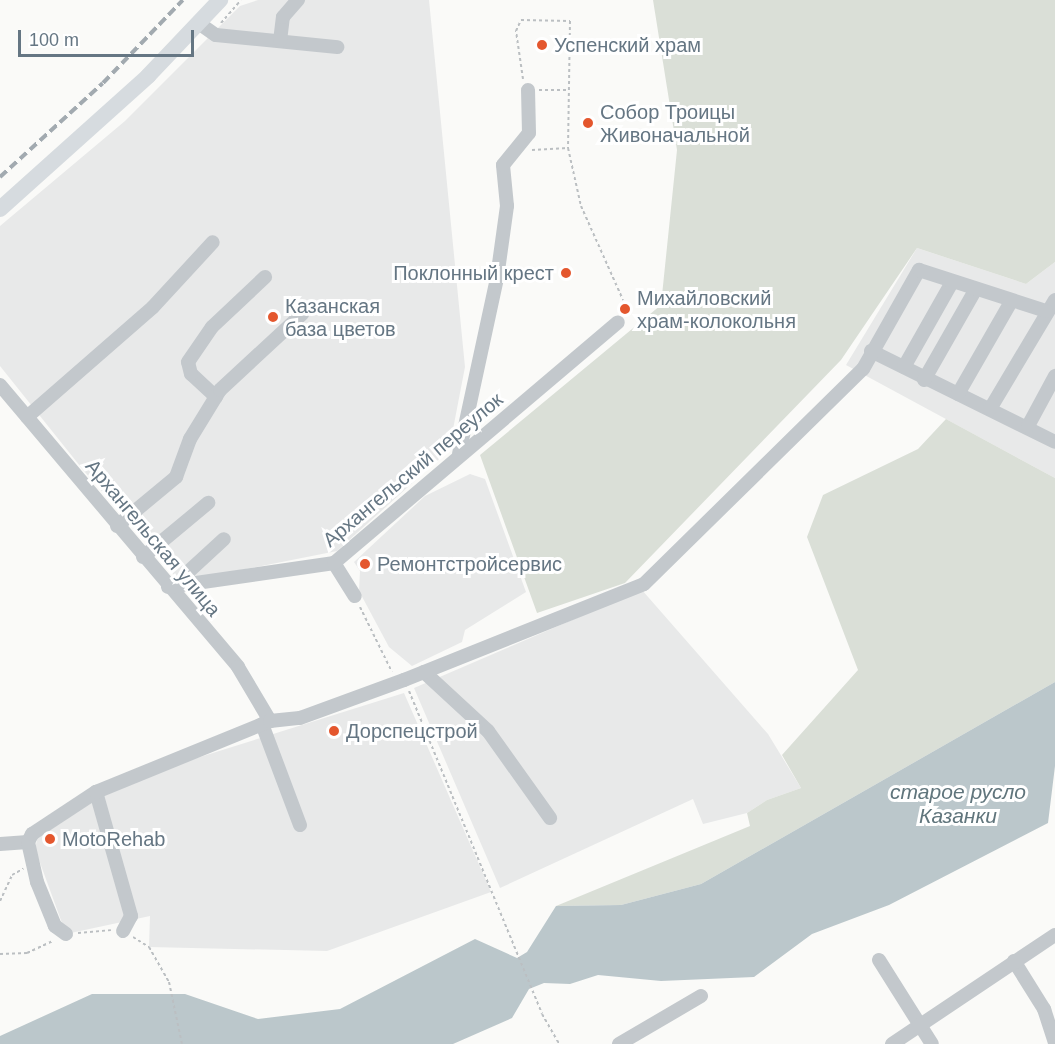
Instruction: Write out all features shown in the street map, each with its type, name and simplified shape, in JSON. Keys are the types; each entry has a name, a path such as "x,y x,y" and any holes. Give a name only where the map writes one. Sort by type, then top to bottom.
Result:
{"main road":[{"path":"0,209 148,76 200,24 220,0"}],"street":[{"path":"280,41 284,17 298,0"},
{"path":"200,24 216,35 337,47"},
{"path":"459,454 497,278 507,206 503,165 518,151 529,133 528,90"},
{"path":"27,417 153,307 213,242"},
{"path":"66,934 55,926 33,863 28,842 32,834 96,792 266,722 300,718 401,681 644,584 863,369 871,351 919,270 1011,302 1051,305 990,409"},
{"path":"216,398 191,374 188,362 212,327 265,276"},
{"path":"904,367 952,282"},
{"path":"924,381 976,289"},
{"path":"958,394 1011,302"},
{"path":"117,526 176,477 190,439 216,398 302,314"},
{"name":"Архангельский переулок","path":"175,586 334,563 459,454 475,446 618,322"},
{"path":"871,351 904,367 924,381 1028,426 1055,442"},
{"path":"1028,426 1055,376"},
{"name":"Архангельская улица","path":"0,385 143,557 175,586 238,667 266,722 300,825"},
{"path":"143,557 208,503"},
{"path":"175,586 224,539"},
{"path":"334,563 355,596"},
{"path":"424,672 488,730 550,818"},
{"path":"96,792 131,916 123,931"},
{"path":"0,844 28,842"},
{"path":"892,1044 1055,935"},
{"path":"879,960 932,1044"},
{"path":"1014,962 1044,1009 1055,1042"},
{"path":"619,1044 701,996"}],"path":[{"path":"569,90 528,90 516,31 521,20 570,21 569,90 568,148 580,206 623,300"},
{"path":"518,151 568,148"},
{"path":"355,596 401,681 508,927 542,1014 558,1044"},
{"path":"0,901 12,875 33,863"},
{"path":"0,954 27,953 66,934"},
{"path":"169,982 183,1044"}],"shaded area":[{"path":"258,0 429,0 465,367 449,450 337,551 180,582 130,523 174,483 190,461 125,517 84,471 0,366 0,226 125,121 240,6"},
{"path":"653,0 1055,0 1055,262 1026,284 917,248 841,360 625,583 537,613 480,455 661,305 677,150"},
{"path":"917,248 1026,284 1055,262 1055,478 846,365"},
{"path":"946,419 1055,478 1055,682 701,884 621,905 556,906 750,826 747,813 767,800 801,788 782,755 858,670 807,537 823,495 918,449"},
{"path":"470,474 485,479 526,592 465,630 462,642 412,666 389,647 359,591 360,571 354,562 425,496"},
{"path":"642,590 768,734 801,788 767,800 747,813 703,824 693,799 500,888 414,688"},
{"path":"404,693 491,892 327,951 149,947 150,916 66,934 35,849 38,835 117,783"}],"water":[{"name":"старое русло Казанки","path":"1055,682 1055,766 1048,823 889,905 812,934 754,977 661,981 598,975 570,984 544,983 529,989 512,1018 453,1044 0,1044 0,1036 92,994 185,994 258,1019 340,1009 475,939 517,958 527,952 556,906 621,905 701,884"}],"railway":[{"path":"0,177 103,83 183,0"}],"place":[{"name":"Успенский храм","path":"542,45"},
{"name":"Собор Троицы Живоначальной","path":"588,123"},
{"name":"Поклонный крест","path":"566,273"},
{"name":"Михайловский храм-колокольня","path":"625,309"},
{"name":"Казанская база цветов","path":"273,317"},
{"name":"Ремонтстройсервис","path":"365,564"},
{"name":"Дорспецстрой","path":"334,731"},
{"name":"MotoRehab","path":"50,839"}]}
